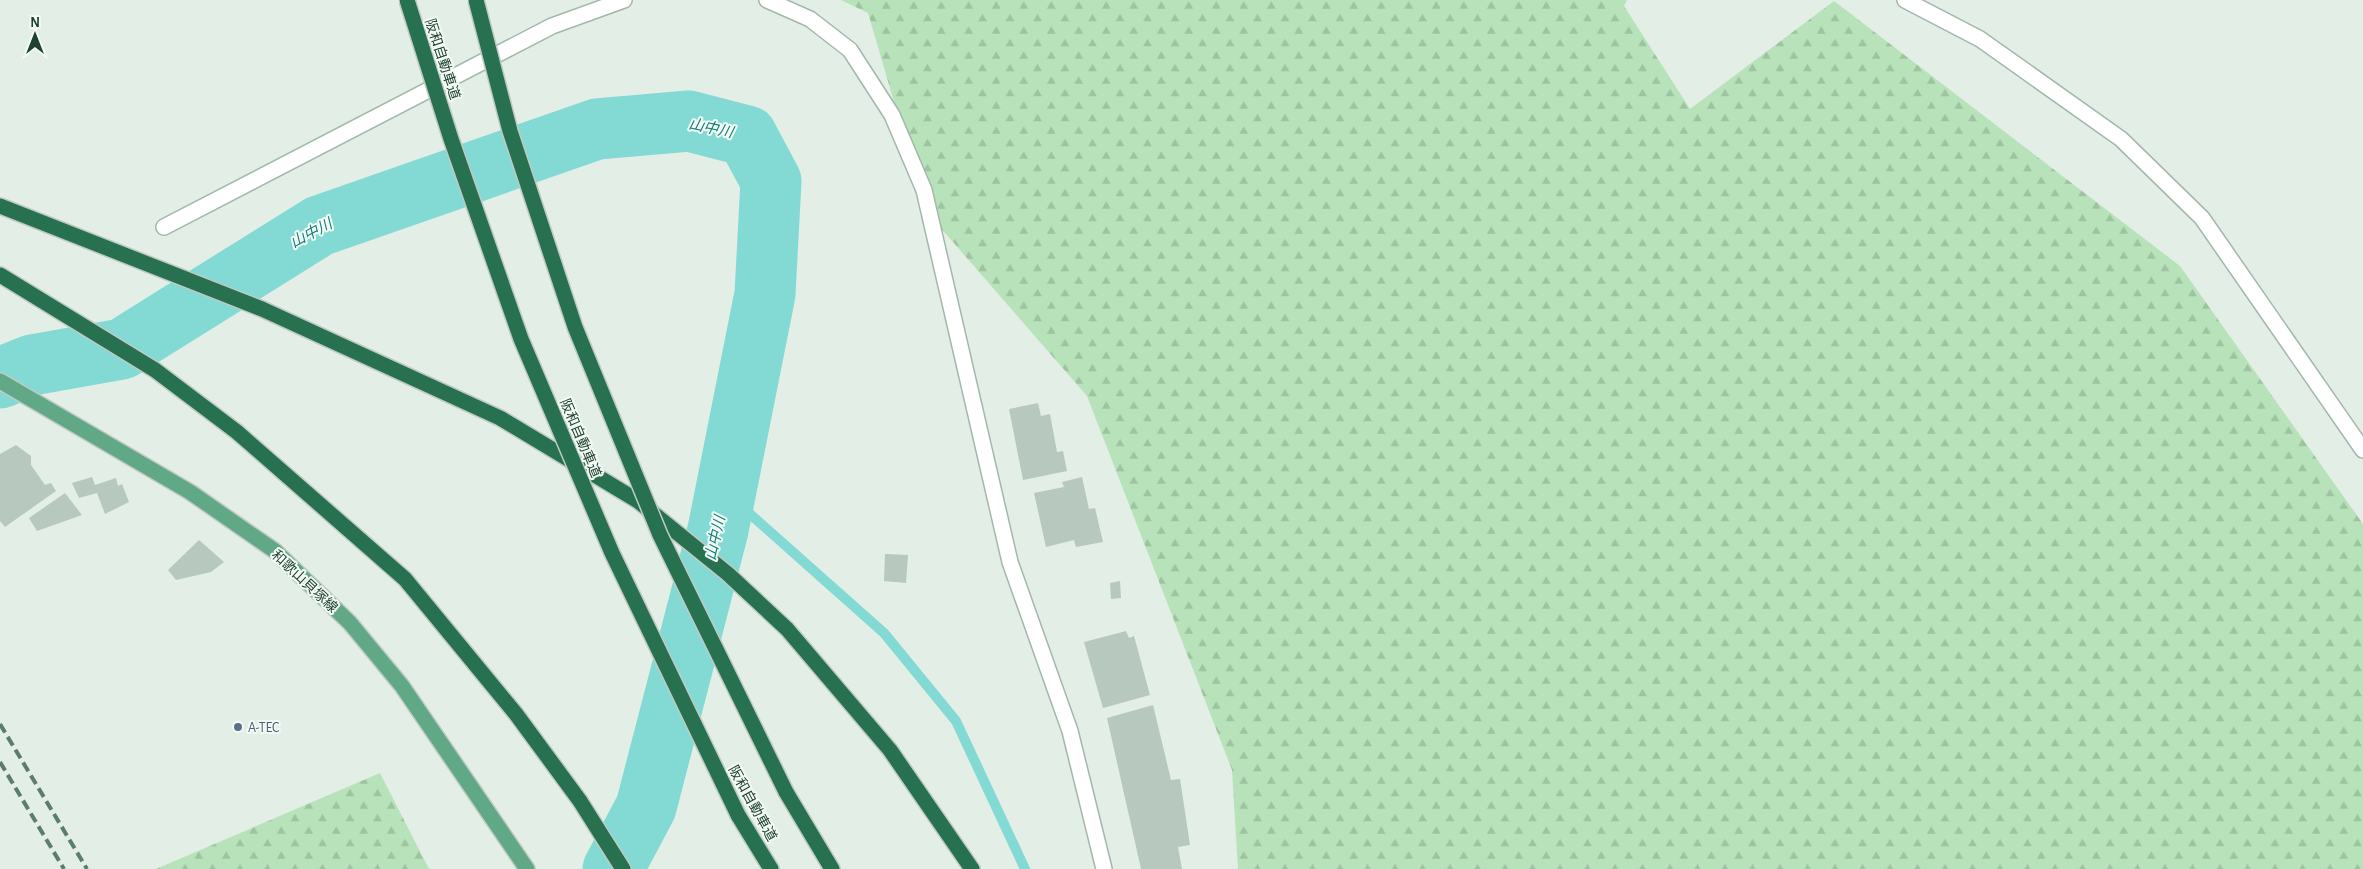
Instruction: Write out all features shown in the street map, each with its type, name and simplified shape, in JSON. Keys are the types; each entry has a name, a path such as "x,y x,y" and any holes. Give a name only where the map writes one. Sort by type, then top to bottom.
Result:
{"highway":[{"name":"阪和自動車道","path":"407,0 452,139 521,339 612,553 738,815 771,869"},
{"path":"476,0 510,131 575,327 660,535 786,792 832,869"},
{"path":"0,206 102,244 262,309 500,418 638,501 728,574 787,629 890,750 972,869"},
{"path":"0,275 154,370 237,432 405,579 516,714 580,801 622,869"}],"main road":[{"name":"和歌山貝塚線","path":"0,381 190,492 275,551 350,623 402,686 527,869"}],"street":[{"path":"164,227 552,26 624,0"},
{"path":"767,0 810,19 850,50 892,115 924,190 1010,562 1070,731 1104,869"},
{"path":"1905,0 1980,40 2121,139 2202,218 2363,450"}],"green space":[{"path":"841,0 1627,0 1624,6 1690,109 1834,1 2180,266 2363,524 2363,869 1238,869 1232,770 1087,396 926,211 868,13"},
{"path":"380,773 429,869 156,869"}],"building":[{"path":"1038,403 1041,416 1050,414 1057,452 1063,451 1067,471 1023,480 1009,409"},
{"path":"16,445 31,456 31,465 45,485 51,483 56,491 5,527 0,521 0,454"},
{"path":"92,477 95,485 116,478 118,486 122,484 129,502 105,514 97,493 79,498 72,483"},
{"path":"1082,477 1089,509 1095,508 1103,542 1076,547 1074,540 1046,547 1034,493 1064,487 1062,482"},
{"path":"65,493 82,515 37,531 29,518"},
{"path":"199,540 224,562 211,572 176,580 168,570"},
{"path":"885,554 908,555 906,583 884,581"},
{"path":"1120,581 1121,598 1111,599 1110,583"},
{"path":"1126,631 1129,638 1134,636 1150,695 1103,708 1084,642"},
{"path":"1153,705 1171,780 1180,779 1190,845 1178,847 1182,869 1141,869 1107,718"}],"waterway":[{"name":"山中川","path":"0,378 32,365 122,349 319,226 597,129 689,121 747,136 771,181 765,294 718,530 646,807 613,869"},
{"path":"725,497 750,514 884,633 956,721 1025,869"}],"railway":[{"path":"0,724 87,869"},
{"path":"0,762 64,869"}],"place":[{"name":"A-TEC","path":"238,727"}]}
